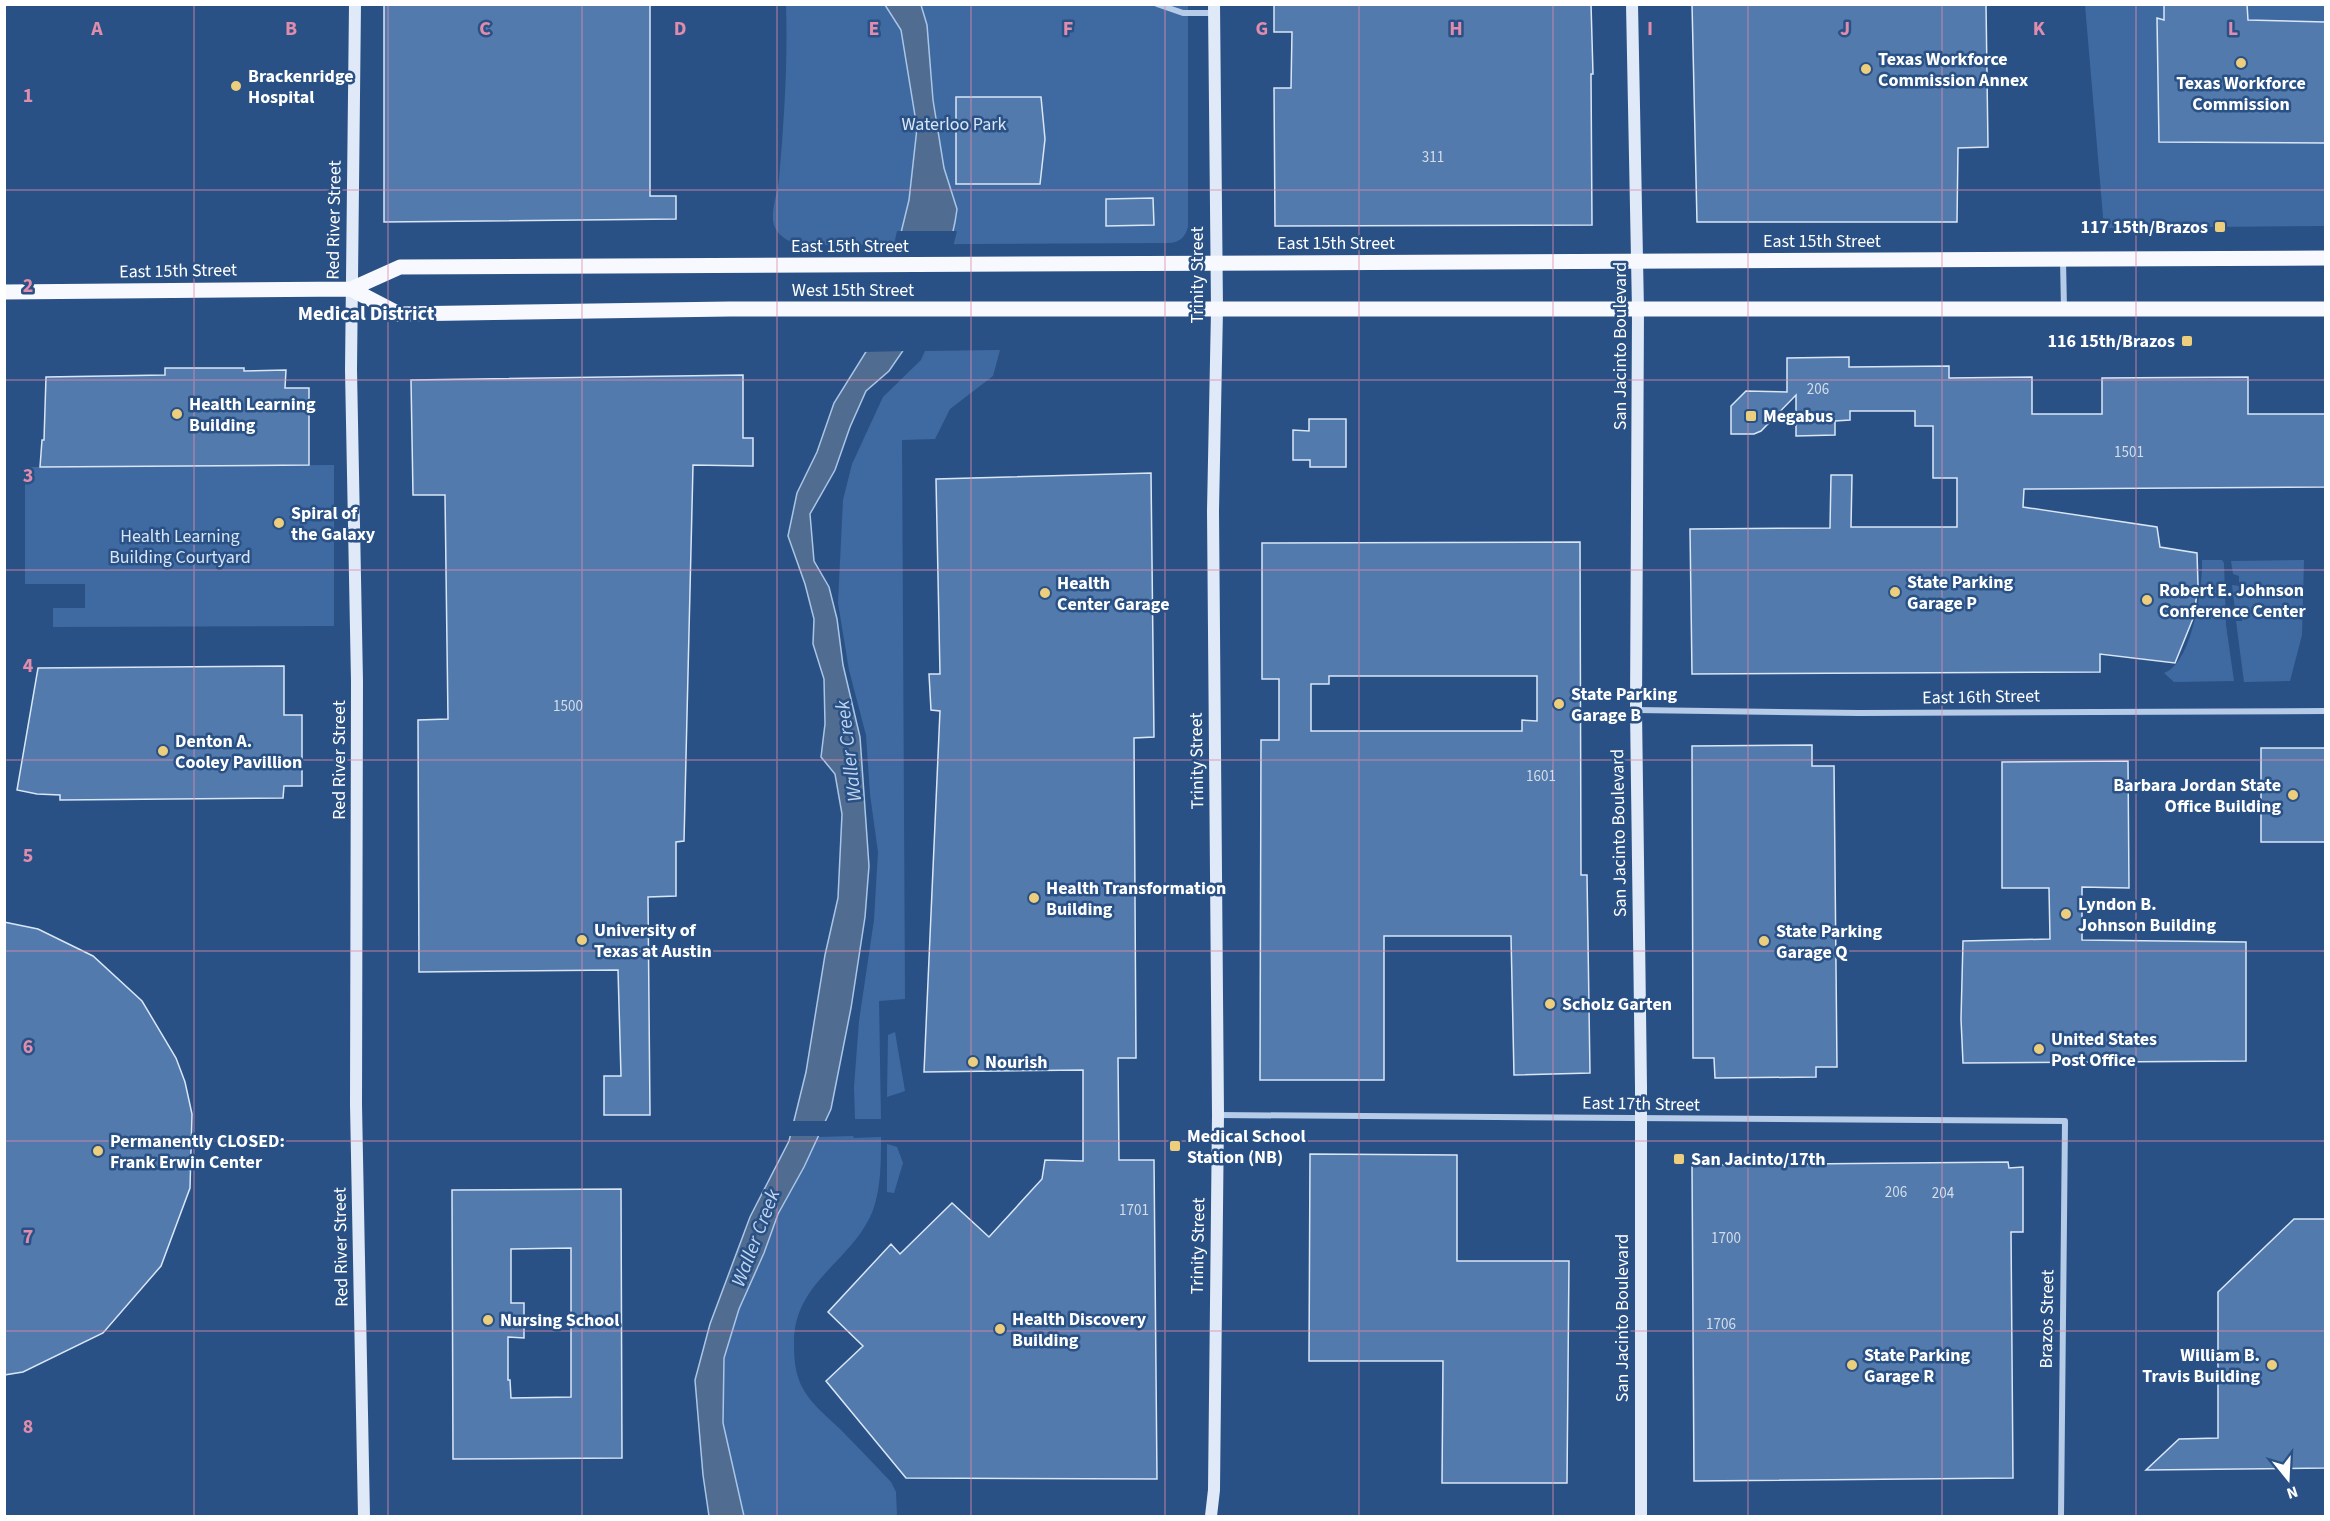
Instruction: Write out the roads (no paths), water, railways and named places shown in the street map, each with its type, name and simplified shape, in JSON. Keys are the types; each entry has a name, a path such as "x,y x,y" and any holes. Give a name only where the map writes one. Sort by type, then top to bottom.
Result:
{"main road":[{"name":"Red River Street","path":"354,4 351,289 357,681 356,1105 364,1516"},
{"name":"San Jacinto Boulevard","path":"1632,4 1638,261 1636,710 1641,1120 1641,1516"},
{"name":"Trinity Street","path":"1211,1516 1214,1490 1218,1115 1212,511 1216,310 1214,9"},
{"name":"East 15th Street","path":"4,292 351,289 400,267 2325,258"},
{"name":"East 15th Street","path":"351,289 399,314 730,309"},
{"name":"West 15th Street","path":"730,309 1216,310"},
{"path":"1216,310 2325,309"}],"street":[{"path":"1157,4 1184,13 1214,9"},
{"path":"2063,259 2064,309"},
{"name":"East 16th Street","path":"1636,710 1847,713 2325,711"},
{"name":"East 17th Street","path":"1218,1115 1641,1120 2065,1121"},
{"name":"Brazos Street","path":"2061,1516 2065,1121"}],"water":[{"name":"Waller Creek","path":"885,5 921,5 927,25 933,100 944,168 957,209 943,277 920,326 889,371 866,391 835,470 810,514 814,561 829,587 837,619 843,665 860,737 869,866 865,917 851,1008 831,1109 804,1167 778,1214 764,1253 739,1309 724,1358 723,1423 744,1516 709,1516 695,1380 710,1324 750,1217 789,1141 806,1072 825,955 838,898 842,814 835,774 821,757 825,724 824,679 813,644 814,619 805,584 788,536 797,493 817,452 834,403 869,347 887,290 909,200 917,128 901,30"}],"place":[{"name":"Texas Workforce Commission","path":"2241,63"},
{"name":"Texas Workforce Commission Annex","path":"1866,69"},
{"name":"Brackenridge Hospital","path":"236,86"},
{"name":"117 15th/Brazos","path":"2220,227"},
{"name":"116 15th/Brazos","path":"2187,341"},
{"name":"Health Learning Building","path":"177,414"},
{"name":"Megabus","path":"1751,416"},
{"name":"Spiral of the Galaxy","path":"279,523"},
{"name":"State Parking Garage P","path":"1895,592"},
{"name":"Health Center Garage","path":"1045,593"},
{"name":"Robert E. Johnson Conference Center","path":"2147,600"},
{"name":"State Parking Garage B","path":"1559,704"},
{"name":"Denton A. Cooley Pavillion","path":"163,751"},
{"name":"Barbara Jordan State Office Building","path":"2293,795"},
{"name":"Health Transformation Building","path":"1034,898"},
{"name":"Lyndon B. Johnson Building","path":"2066,914"},
{"name":"University of Texas at Austin","path":"582,940"},
{"name":"State Parking Garage Q","path":"1764,941"},
{"name":"Scholz Garten","path":"1550,1004"},
{"name":"United States Post Office","path":"2039,1049"},
{"name":"Nourish","path":"973,1062"},
{"name":"Medical School Station (NB)","path":"1175,1146"},
{"name":"Permanently CLOSED: Frank Erwin Center","path":"98,1151"},
{"name":"San Jacinto/17th","path":"1679,1159"},
{"name":"Nursing School","path":"488,1320"},
{"name":"Health Discovery Building","path":"1000,1329"},
{"name":"State Parking Garage R","path":"1852,1365"},
{"name":"William B. Travis Building","path":"2272,1365"}],"district":[{"name":"Medical District","path":"366,314"}],"park label":[{"name":"Waterloo Park","path":"954,124"},
{"name":"Health Learning Building Courtyard","path":"180,546"}]}
